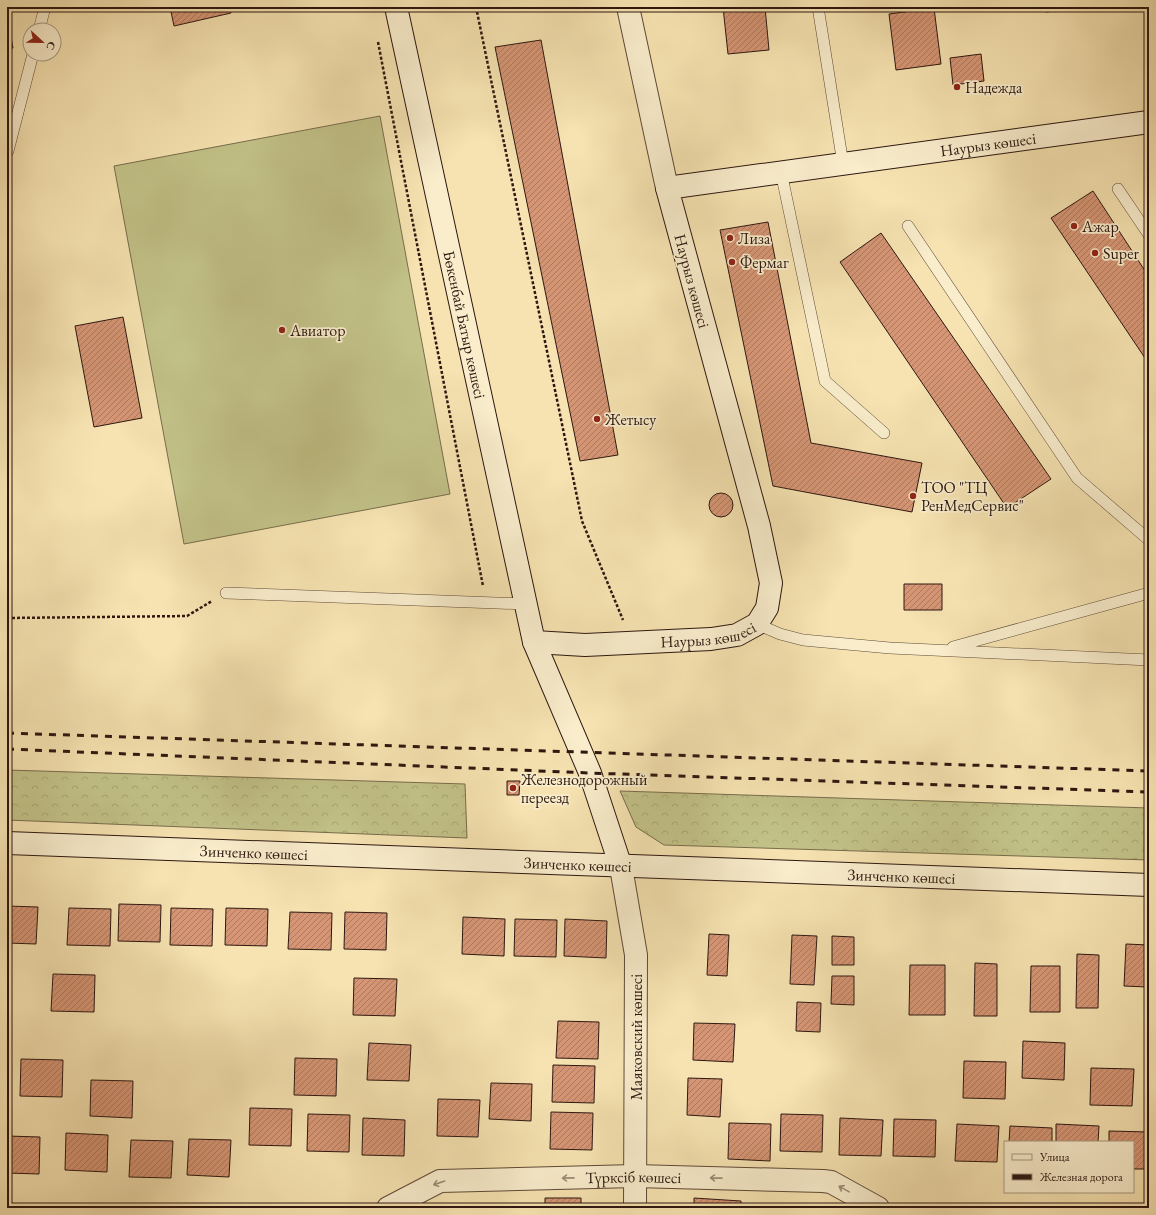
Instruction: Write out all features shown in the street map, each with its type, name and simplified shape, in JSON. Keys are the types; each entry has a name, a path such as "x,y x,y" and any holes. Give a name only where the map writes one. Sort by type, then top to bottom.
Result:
{"street":[{"name":"Бөкенбай Батыр көшесі","path":"396,7 534,642"},
{"path":"628,7 667,188"},
{"name":"Наурыз көшесі","path":"534,642 585,645 711,639 737,635 757,624 767,608 771,583 759,526 667,188 1149,122"},
{"name":"Маяковский көшесі","path":"534,642 590,773 621,867 636,955 635,1208"},
{"name":"Зинченко көшесі","path":"7,843 1149,886"},
{"name":"Түрксіб көшесі","path":"388,1208 440,1180 635,1176 831,1182 878,1208"}],"lane":[{"path":"41,22 45,7"},
{"path":"818,7 843,164"},
{"path":"8,151 31,62"},
{"path":"782,172 825,381 884,433"},
{"path":"1118,189 1149,235"},
{"path":"908,226 1077,478 1149,540"},
{"path":"226,593 526,604"},
{"path":"942,650 1149,593"},
{"path":"757,624 780,634 803,640 890,648 1149,660"}],"path":[{"path":"476,7 582,521 633,643"},
{"path":"378,42 486,602"},
{"path":"7,618 187,616 226,593"}],"green space":[{"name":"Авиатор","path":"380,116 450,494 184,544 114,166"},
{"path":"7,770 465,784 467,838 7,820"},
{"path":"620,791 1149,808 1149,860 664,845 636,827"}],"building":[{"path":"170,7 230,7 231,13 174,26"},
{"path":"723,7 765,7 769,50 728,54"},
{"path":"1046,7 1078,7 1079,8 1046,12"},
{"path":"934,8 941,64 896,70 889,14"},
{"path":"7,17 13,48 7,50"},
{"path":"541,40 618,455 580,461 495,47"},
{"path":"981,54 984,81 953,85 950,58"},
{"path":"1093,191 1149,277 1149,364 1051,218"},
{"path":"768,222 811,443 922,463 912,512 773,486 720,230"},
{"path":"881,233 1051,479 1007,508 840,262"},
{"path":"123,317 142,418 94,427 75,326"},
{"path":"721,493 726,494 732,500 732,510 726,516 721,517 716,516 710,510 709,505 710,500 716,494"},
{"path":"904,584 942,584 942,610 904,610"},
{"name":"Железнодорожный переезд","path":"507,781 520,781 519,795 507,795"},
{"path":"119,904 161,905 160,942 118,941"},
{"path":"7,906 38,907 36,944 7,943"},
{"path":"69,908 111,909 110,946 67,945"},
{"path":"171,908 213,909 212,946 170,945"},
{"path":"226,908 268,909 267,946 225,945"},
{"path":"290,912 332,913 331,950 288,949"},
{"path":"345,912 387,913 386,950 344,949"},
{"path":"463,917 505,919 504,956 462,954"},
{"path":"515,919 557,920 556,957 514,956"},
{"path":"565,919 607,921 606,958 564,956"},
{"path":"709,934 729,935 727,976 707,975"},
{"path":"792,935 817,936 814,985 790,984"},
{"path":"832,936 854,937 854,965 832,965"},
{"path":"1126,944 1149,945 1147,987 1124,986"},
{"path":"1077,954 1099,955 1098,1008 1076,1008"},
{"path":"975,963 997,964 997,1016 974,1016"},
{"path":"910,965 945,965 945,1015 909,1015"},
{"path":"1031,966 1060,966 1060,1012 1030,1012"},
{"path":"53,974 95,975 94,1012 51,1011"},
{"path":"832,976 854,976 854,1005 831,1004"},
{"path":"354,978 397,979 395,1016 353,1015"},
{"path":"797,1002 821,1003 820,1032 796,1031"},
{"path":"558,1021 599,1022 598,1059 556,1058"},
{"path":"694,1023 735,1024 733,1062 693,1060"},
{"path":"1023,1041 1065,1043 1064,1080 1022,1078"},
{"path":"369,1043 411,1045 409,1081 367,1080"},
{"path":"295,1058 337,1059 336,1096 294,1095"},
{"path":"21,1059 63,1060 62,1097 20,1096"},
{"path":"964,1061 1006,1062 1005,1099 963,1098"},
{"path":"553,1065 595,1066 594,1103 552,1102"},
{"path":"1091,1068 1134,1069 1132,1106 1090,1105"},
{"path":"688,1078 722,1079 720,1117 687,1115"},
{"path":"91,1080 133,1081 132,1118 90,1116"},
{"path":"491,1083 532,1084 531,1121 489,1119"},
{"path":"438,1099 480,1100 478,1137 437,1136"},
{"path":"250,1108 292,1109 291,1146 249,1145"},
{"path":"551,1112 593,1113 592,1150 550,1149"},
{"path":"308,1114 350,1115 349,1152 307,1151"},
{"path":"781,1114 823,1115 822,1152 780,1151"},
{"path":"363,1118 405,1120 404,1156 362,1155"},
{"path":"840,1118 883,1120 881,1156 839,1155"},
{"path":"894,1119 936,1120 935,1157 893,1156"},
{"path":"729,1123 771,1124 770,1161 728,1159"},
{"path":"957,1124 999,1126 997,1162 955,1161"},
{"path":"1056,1124 1099,1126 1098,1141 1056,1141"},
{"path":"1010,1126 1052,1128 1052,1141 1009,1141"},
{"path":"1109,1131 1149,1132 1149,1169 1134,1169 1134,1141 1109,1141"},
{"path":"66,1133 108,1135 107,1172 65,1170"},
{"path":"7,1136 40,1137 39,1174 7,1173"},
{"path":"189,1139 231,1140 229,1177 187,1175"},
{"path":"131,1140 173,1141 171,1178 129,1177"},
{"path":"545,1198 581,1198 581,1208 545,1208"},
{"path":"694,1198 741,1201 741,1208 694,1208"}],"railway":[{"path":"7,733 1149,771"},
{"path":"7,749 590,773 1149,792"}],"place":[{"name":"Надежда","path":"957,87"},
{"name":"Ажар","path":"1074,226"},
{"name":"Лиза","path":"730,238"},
{"name":"Super","path":"1095,253"},
{"name":"Фермаг","path":"732,262"},
{"name":"Авиатор","path":"282,330"},
{"name":"Жетысу","path":"597,419"},
{"name":"ТОО \"ТЦ РенМедСервис\"","path":"913,496"},
{"name":"Железнодорожный переезд","path":"513,788"}]}
